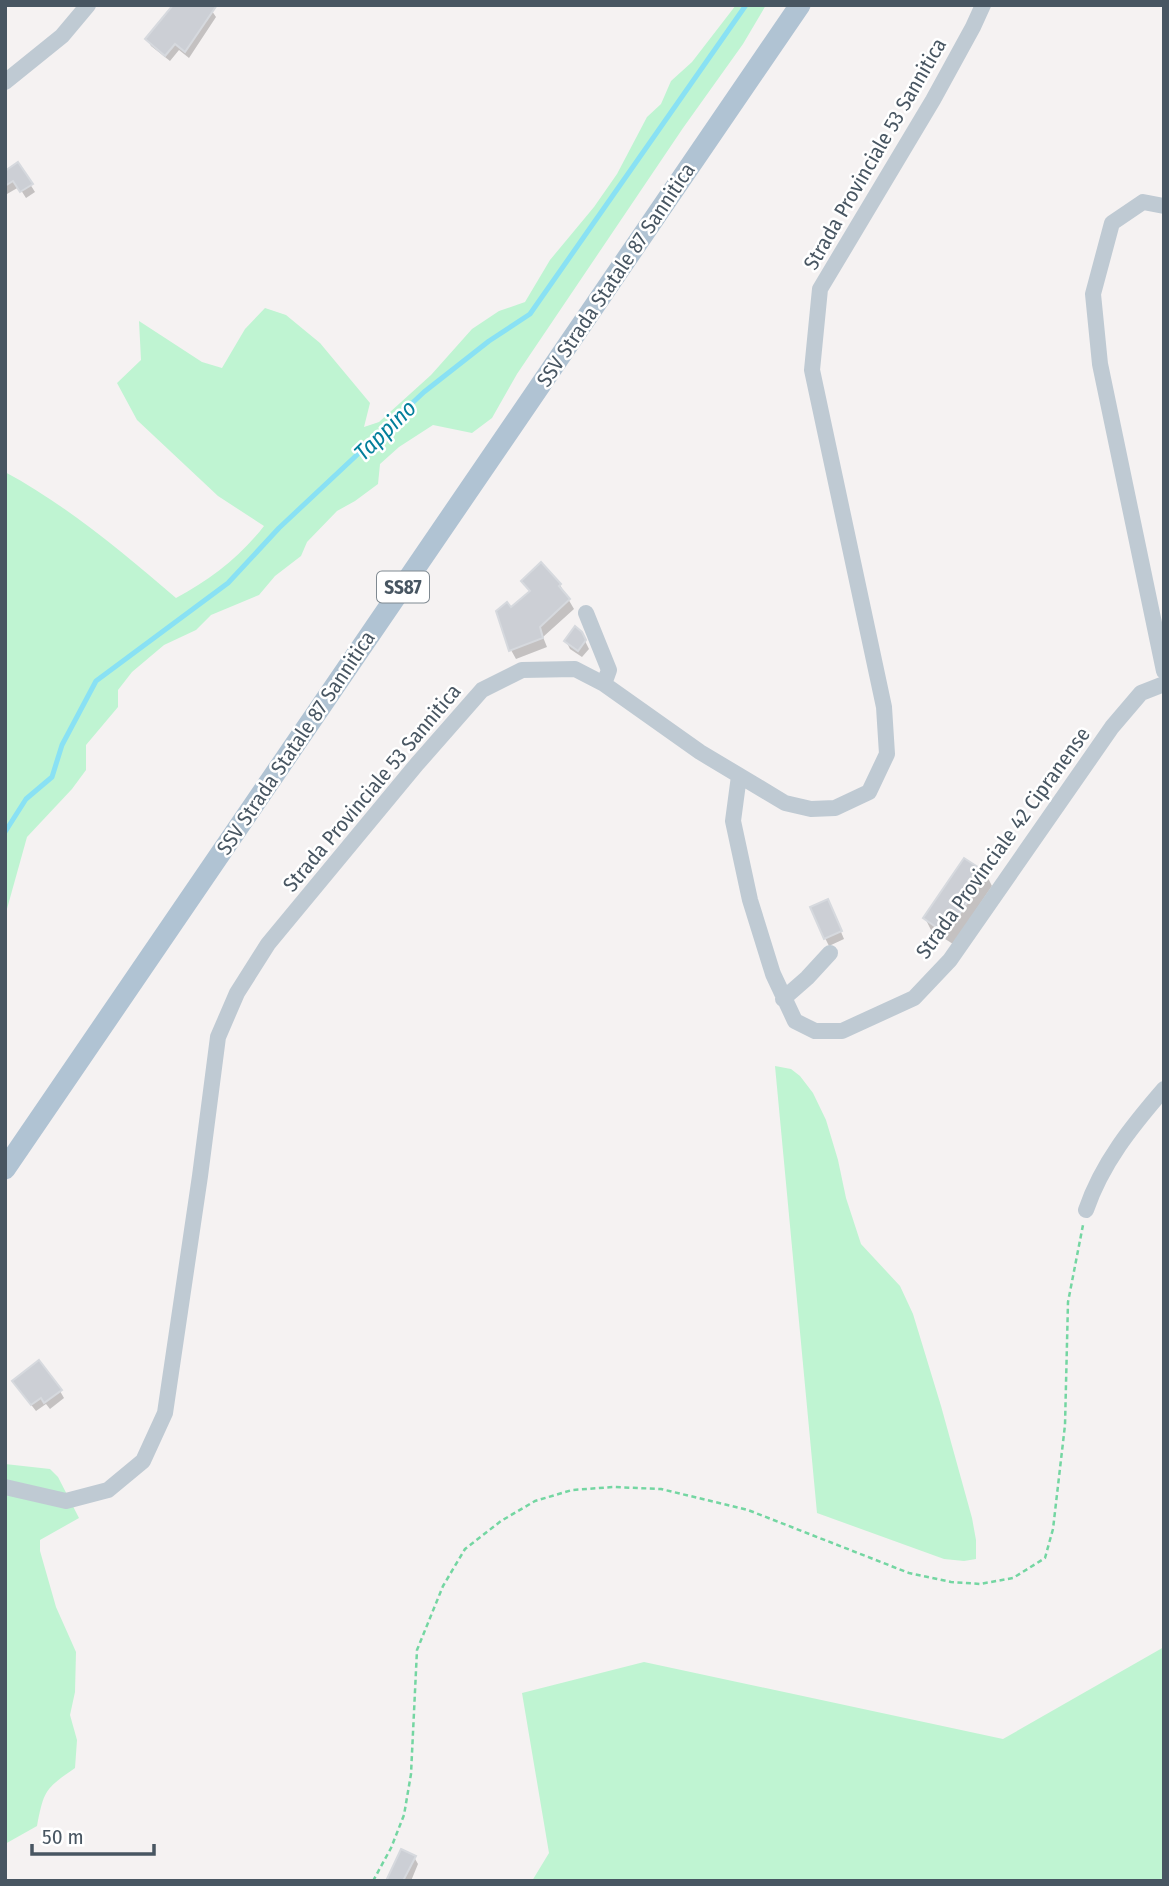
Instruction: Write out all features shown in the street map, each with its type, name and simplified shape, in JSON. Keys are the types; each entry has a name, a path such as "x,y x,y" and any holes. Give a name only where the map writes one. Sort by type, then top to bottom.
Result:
{"main road":[{"name":"SSV Strada Statale 87 Sannitica","path":"5,1169 800,5"}],"street":[{"path":"5,82 62,36 88,5"},
{"name":"Strada Provinciale 53 Sannitica","path":"5,1487 66,1501 108,1490 143,1461 164,1413 218,1037 237,993 268,944 482,690 522,670 575,669 604,684 701,752 785,803 810,809 835,808 869,792 887,754 884,707 812,370 820,289 933,100 974,27 983,5"},
{"path":"1164,206 1143,202 1112,223 1093,294 1100,364 1164,671"},
{"path":"586,613 609,670 604,684"},
{"name":"Strada Provinciale 42 Cipranense","path":"739,776 733,821 750,900 783,999 795,1021 815,1031 842,1031 914,998 950,960 1112,727 1141,694 1164,684"},
{"path":"783,999 830,953"},
{"path":"1086,1210 1096,1182 1117,1148 1164,1089"}],"path":[{"path":"373,1881 391,1848 404,1815 411,1774 417,1650 443,1586 466,1549 501,1521 535,1501 572,1490 614,1487 661,1489 748,1510 909,1573 951,1582 979,1584 1013,1578 1045,1558 1053,1529 1065,1425 1068,1302 1086,1210"}],"green space":[{"path":"736,5 766,5 743,44 517,374 492,418 472,433 433,425 399,447 380,464 378,484 337,511 307,542 301,556 275,576 259,595 211,615 196,630 164,645 132,672 118,690 118,707 86,745 86,770 27,837 5,916 5,472 73,515 176,598 201,583 235,557 264,526 218,496 137,420 117,383 141,360 139,321 202,362 222,368 245,329 265,308 286,315 320,343 370,403 364,427 379,422 431,375 472,329 499,311 525,302 550,260 594,207 617,174 647,117 661,104 671,81 692,62"},
{"path":"775,1066 791,1069 813,1093 826,1120 861,1244 900,1286 913,1314 972,1518 976,1559 944,1559 817,1513"},
{"path":"5,1464 50,1469 58,1477 79,1518 40,1540 40,1551 56,1607 76,1652 75,1692 70,1715 77,1740 75,1768 47,1791 37,1826 5,1844"},
{"path":"1164,1647 1164,1881 532,1881 549,1853 522,1693 644,1662 1003,1739"}],"building":[{"path":"173,5 217,5 185,52 175,44 165,56 145,39"},
{"path":"18,162 33,184 20,192 13,181 5,186 5,171"},
{"path":"541,562 561,584 559,586 570,599 540,627 543,638 509,651 496,611 507,602 511,607 530,591 521,581"},
{"path":"575,626 586,640 578,651 564,641"},
{"path":"964,858 987,873 946,934 923,918"},
{"path":"828,899 842,931 824,939 810,907"},
{"path":"39,1360 62,1390 44,1403 41,1398 31,1405 12,1381"},
{"path":"401,1849 416,1856 403,1881 386,1881"}],"waterway":[{"name":"Tappino","path":"5,832 26,799 52,777 62,745 96,681 228,583 279,528 424,392 489,341 530,314 746,5"}]}
